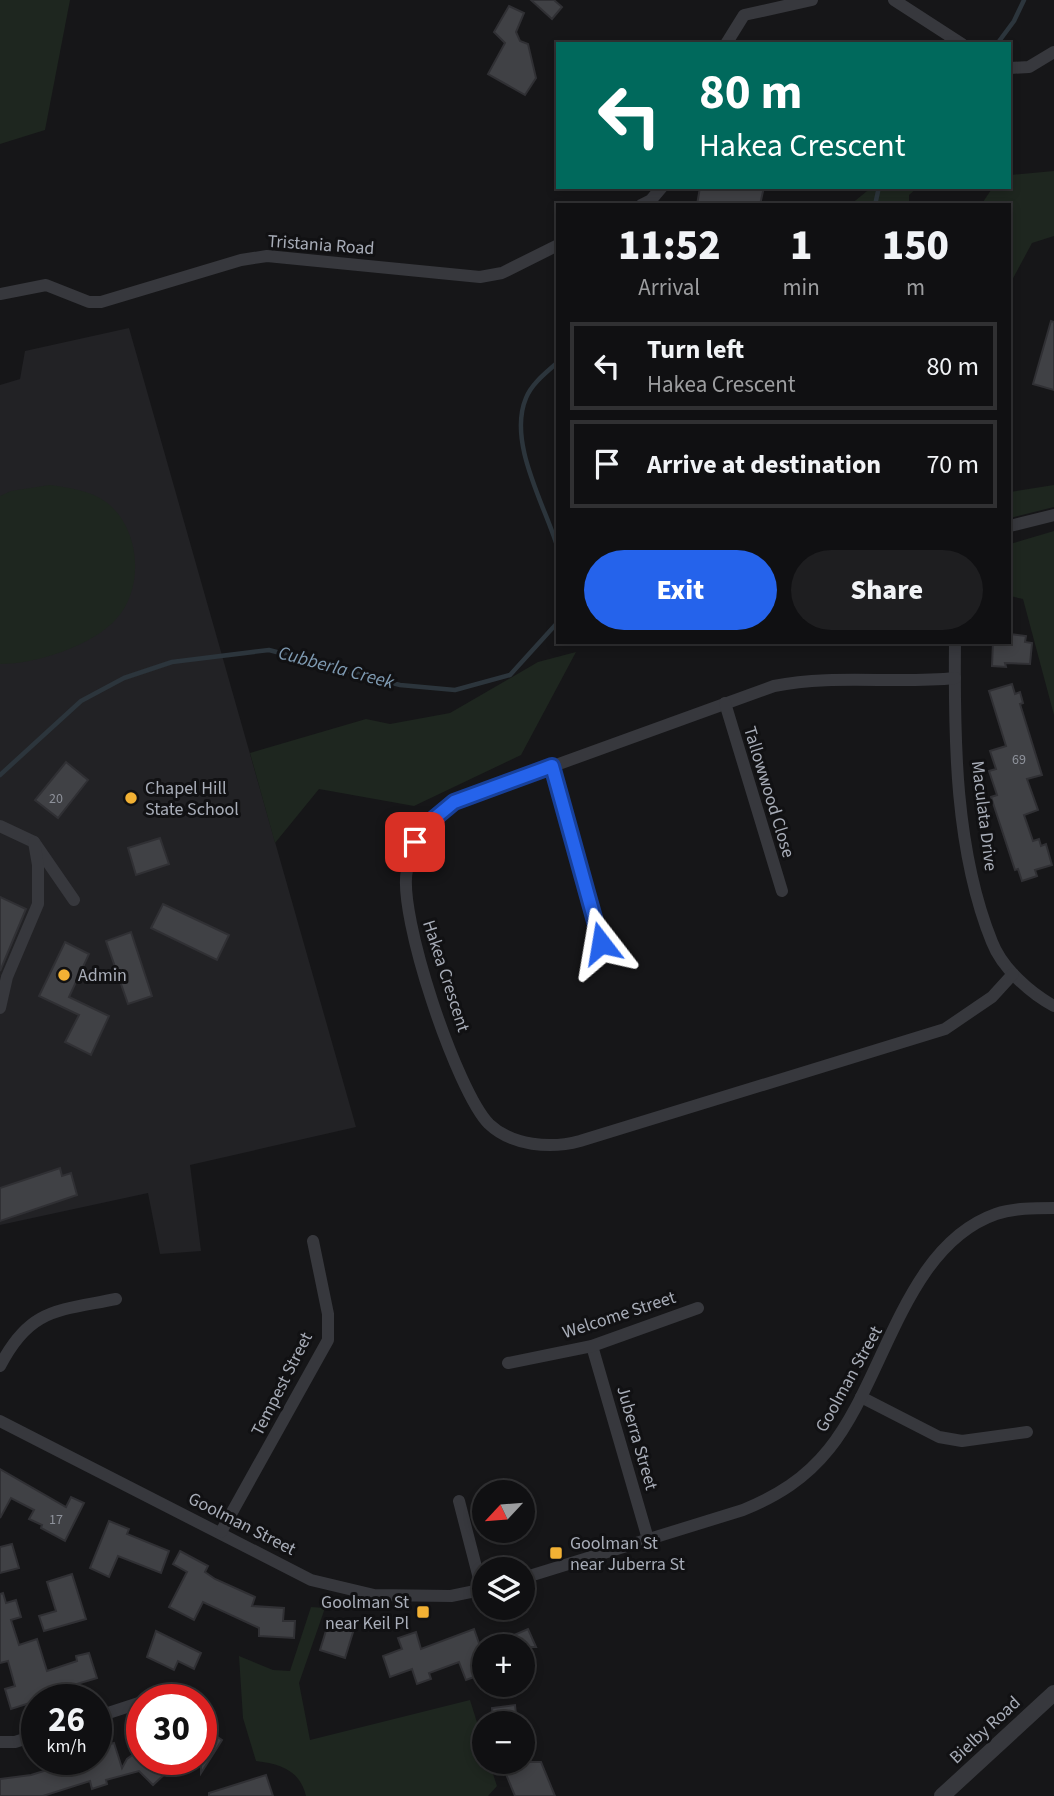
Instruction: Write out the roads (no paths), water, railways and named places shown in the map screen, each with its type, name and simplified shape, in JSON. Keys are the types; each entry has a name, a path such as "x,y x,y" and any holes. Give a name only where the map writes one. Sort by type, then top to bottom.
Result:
{"street":[{"path":"727,42 744,15 812,0"},
{"path":"894,0 959,42"},
{"path":"1011,68 1029,67 1054,52"},
{"path":"645,203 660,189"},
{"name":"Tristania Road","path":"0,294 46,285 89,302 101,302 241,260 267,256 480,277 502,273 556,246"},
{"path":"1011,526 1054,515"},
{"name":"Maculata Drive","path":"955,644 955,678 968,851 992,944 1013,974 1054,1006"},
{"name":"Hakea Crescent","path":"955,678 927,681 803,680 774,686 454,802 430,822 415,842 406,872 404,898 423,971 474,1106 490,1126 514,1140 561,1146 945,1029 992,997 1013,974"},
{"name":"Tallowwood Close","path":"725,703 782,891"},
{"path":"552,766 601,943"},
{"path":"0,826 34,842 74,900"},
{"path":"0,1008 7,977 38,904 34,842"},
{"name":"Goolman Street","path":"535,1574 743,1510 776,1496 805,1475 830,1448 861,1396 927,1268 949,1243 983,1219 999,1213 1054,1208"},
{"name":"Tempest Street","path":"221,1532 328,1340 328,1314 313,1241"},
{"path":"0,1366 19,1333 37,1320 59,1311 116,1298"},
{"name":"Welcome Street","path":"508,1363 592,1346 698,1308"},
{"name":"Juberra Street","path":"592,1346 648,1539"},
{"path":"861,1396 939,1437 962,1441 1027,1432"},
{"name":"Goolman Street","path":"0,1421 311,1580 374,1595 425,1597 472,1591"},
{"path":"459,1501 474,1557"},
{"name":"Bielby Road","path":"942,1796 1054,1693"},
{"path":"0,1742 21,1740"}],"waterway":[{"name":"Cubberla Creek","path":"998,42 1014,21 1024,0"},
{"name":"Cubberla Creek","path":"875,203 879,189"},
{"name":"Cubberla Creek","path":"556,364 532,387 521,416 521,435 530,475 556,543"},
{"name":"Cubberla Creek","path":"0,775 81,701 124,678 172,662 269,650 400,685 455,690 510,675 556,624"}],"place":[{"name":"Chapel Hill State School","path":"131,798"},
{"name":"Admin","path":"64,975"},
{"name":"Goolman St near Juberra St","path":"556,1553"},
{"name":"Goolman St near Keil Pl","path":"423,1612"}]}
